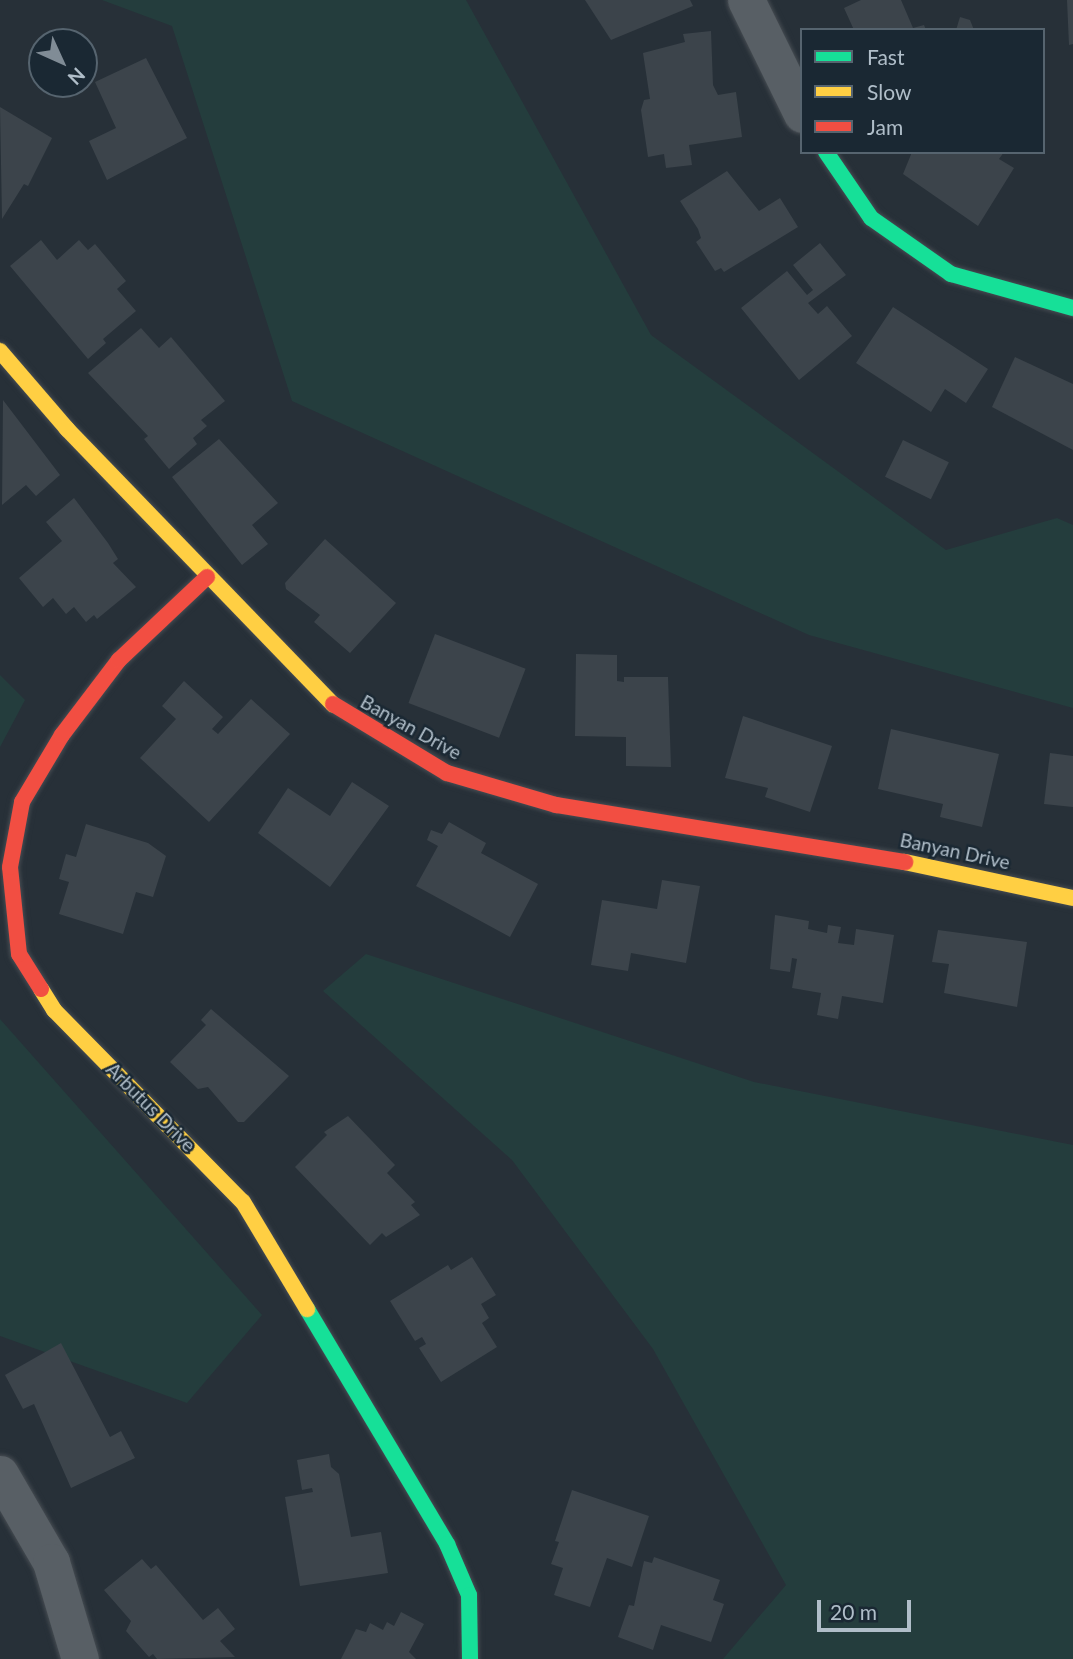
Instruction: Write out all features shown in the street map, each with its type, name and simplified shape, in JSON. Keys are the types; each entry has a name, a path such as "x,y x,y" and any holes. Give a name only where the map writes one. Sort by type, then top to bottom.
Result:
{"street":[{"path":"746,0 800,110"},
{"path":"827,154 871,218 951,274 1073,308"},
{"name":"Banyan Drive","path":"0,351 67,429 340,712 447,773 556,805 855,851 1073,898"},
{"name":"Arbutus Drive","path":"207,577 119,660 62,735 22,802 10,867 19,954 54,1010 243,1202 447,1544 470,1595 470,1659"},
{"path":"0,1474 51,1562 80,1659"}],"green space":[{"path":"102,0 466,0 651,335 946,550 1057,518 1073,525 1073,708 809,635 292,401 172,26"},
{"path":"0,675 25,700 0,747"},
{"path":"366,954 754,1082 1073,1145 1073,1659 723,1659 786,1585 653,1349 512,1160 323,991"},
{"path":"0,1019 262,1315 187,1403 0,1336"}],"building":[{"path":"585,0 690,0 693,6 611,40"},
{"path":"861,0 901,0 913,28 853,28 844,8"},
{"path":"1067,0 1073,0 1073,44 1069,45"},
{"path":"960,17 970,20 973,28 957,28"},
{"path":"711,31 713,85 718,95 736,92 742,137 689,145 692,165 666,168 664,154 648,157 641,110 644,100 650,99 643,53 685,42 683,34"},
{"path":"146,58 187,138 107,180 89,141 116,128 98,89 98,81"},
{"path":"0,107 52,138 28,186 24,184 2,219"},
{"path":"911,154 1003,154 999,159 1014,168 978,226 903,174"},
{"path":"727,171 759,211 780,198 798,227 724,272 721,268 715,271 696,242 701,238 698,229 680,201"},
{"path":"41,240 57,260 79,240 88,250 95,244 126,281 117,289 136,311 103,339 106,343 88,359 10,266"},
{"path":"820,243 846,275 808,303 818,314 827,306 852,336 799,380 741,308 787,271 807,295 813,290 793,265"},
{"path":"893,307 988,369 966,403 945,389 931,412 856,363"},
{"path":"141,328 159,348 171,337 225,401 201,420 207,426 193,438 197,444 169,469 144,439 148,436 88,373"},
{"path":"1015,357 1073,384 1073,450 992,407"},
{"path":"3,400 60,475 36,496 26,485 2,505"},
{"path":"219,439 278,503 252,525 268,544 242,565 172,477"},
{"path":"903,440 949,462 931,499 885,477"},
{"path":"74,498 118,559 113,563 136,587 97,619 94,615 86,622 74,607 66,614 53,598 43,607 19,578 62,541 46,522"},
{"path":"325,539 396,603 350,653 314,622 320,615 286,589 285,583"},
{"path":"435,634 526,669 499,738 408,703"},
{"path":"576,654 617,655 617,681 624,682 624,677 668,677 671,767 626,766 626,737 575,736"},
{"path":"184,681 223,717 212,729 218,734 251,699 290,734 209,822 140,758 176,719 162,706"},
{"path":"743,716 832,746 810,812 765,797 768,788 725,778"},
{"path":"891,729 999,754 982,827 940,817 943,804 878,789"},
{"path":"1050,753 1073,756 1073,807 1044,804"},
{"path":"352,782 389,806 330,887 258,833 288,788 330,816"},
{"path":"449,822 486,843 481,853 538,884 510,937 416,886 438,846 427,840 431,830 442,834"},
{"path":"86,824 148,843 166,856 153,897 136,892 123,934 59,914 69,882 59,879 66,854 76,857"},
{"path":"662,880 700,886 686,963 631,953 628,971 591,965 602,900 657,909"},
{"path":"775,915 809,921 808,929 827,933 828,925 841,927 838,943 854,945 856,929 894,935 883,1003 842,996 838,1019 817,1015 821,993 792,988 797,959 792,958 790,972 770,969"},
{"path":"938,930 1027,942 1017,1007 944,993 949,964 932,962"},
{"path":"211,1009 289,1076 244,1122 238,1122 208,1087 198,1089 170,1062 206,1025 201,1020"},
{"path":"348,1116 395,1165 387,1173 415,1202 411,1205 420,1215 386,1237 382,1233 370,1245 295,1167 327,1135 324,1132"},
{"path":"472,1257 496,1295 481,1304 489,1318 482,1323 497,1347 441,1382 419,1348 426,1344 422,1337 415,1341 390,1301 448,1265 451,1270"},
{"path":"61,1343 110,1437 121,1431 135,1458 71,1488 34,1404 23,1409 5,1375"},
{"path":"329,1454 331,1467 339,1474 351,1537 381,1532 388,1573 300,1586 285,1497 313,1492 312,1488 302,1490 297,1460"},
{"path":"572,1490 649,1516 632,1567 607,1558 590,1607 554,1595 563,1568 551,1564 559,1542 555,1541"},
{"path":"654,1557 720,1580 713,1600 724,1604 711,1642 661,1625 653,1650 618,1637 629,1605 634,1606 644,1561 652,1563"},
{"path":"142,1559 151,1569 156,1565 203,1620 218,1608 235,1629 220,1641 235,1657 157,1659 153,1654 149,1657 126,1631 131,1621 104,1590"},
{"path":"401,1612 424,1624 409,1652 416,1659 341,1659 356,1629 366,1632 370,1623 383,1630 387,1622 394,1626"}],"traffic: fast":[{"path":"827,154 871,218 951,274 1073,308"},
{"path":"307,1309 447,1544 469,1595 470,1659"}],"traffic: slow":[{"path":"0,351 67,429 333,704"},
{"path":"905,862 1073,898"},
{"path":"41,989 54,1010 243,1202 307,1309"}],"traffic: jam":[{"path":"41,989 19,954 10,867 22,802 62,735 119,660 207,577"},
{"path":"333,704 447,773 556,805 905,862"}]}
